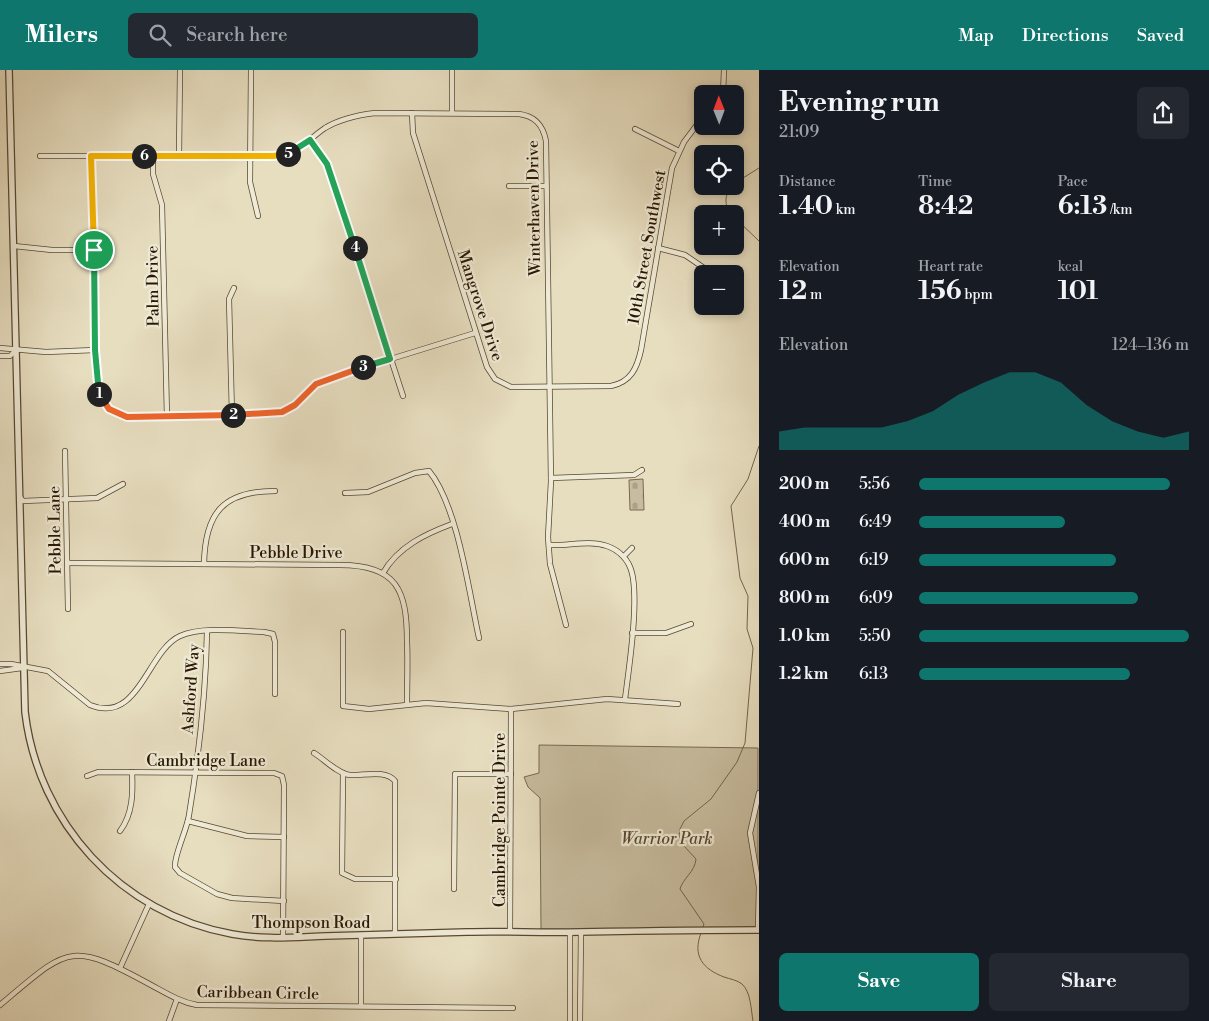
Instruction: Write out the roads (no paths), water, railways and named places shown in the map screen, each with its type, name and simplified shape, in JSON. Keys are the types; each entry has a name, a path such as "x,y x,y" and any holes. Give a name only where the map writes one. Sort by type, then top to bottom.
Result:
{"street":[{"name":"Thompson Road","path":"9,70 26,725 34,759 50,798 69,830 92,858 116,881 149,904 175,917 215,930 248,936 283,938 510,931 759,930"},
{"path":"179,156 180,70"},
{"path":"251,70 249,156 251,194 258,216"},
{"path":"452,70 452,113"},
{"path":"723,85 724,70"},
{"name":"Winterhaven Drive","path":"40,156 249,156 287,154 302,148 329,126 354,117 375,113 519,114 535,120 542,128 546,141 551,478 550,564 566,625"},
{"name":"Mangrove Drive","path":"412,113 413,133 475,332 487,367 499,382 511,387 619,384 630,377 639,359"},
{"name":"10th Street Southwest","path":"639,359 670,177 679,151 694,128"},
{"path":"634,129 679,151"},
{"path":"310,140 324,158 330,171 403,396"},
{"path":"91,156 95,350 98,391 109,409 127,417 282,412 291,408 312,386 326,379 475,332"},
{"name":"Palm Drive","path":"152,156 153,174 162,205 167,417"},
{"path":"509,186 546,186"},
{"path":"14,246 52,250 94,250"},
{"path":"658,248 685,255 700,265"},
{"path":"232,415 229,305 230,296 234,288"},
{"path":"0,348 16,350 95,350"},
{"path":"0,356 10,356 16,350"},
{"name":"Pebble Lane","path":"65,451 68,609"},
{"path":"551,478 634,475 642,470"},
{"path":"345,493 368,492 415,472 429,471 440,490 452,524 479,638"},
{"path":"19,496 23,501 100,498 123,484"},
{"path":"204,564 206,534 218,510 240,494 255,491 275,491"},
{"path":"407,704 407,613 398,588 383,573 394,557 409,545 427,534 452,524"},
{"path":"549,545 600,544 616,550 624,556 633,578 632,633 625,700"},
{"path":"624,556 632,548"},
{"name":"Pebble Drive","path":"68,563 354,565 374,568 383,573"},
{"path":"632,633 666,633 691,624"},
{"path":"0,664 11,664 48,671 90,705 99,708 112,707 134,695 162,651 172,641 191,632 264,632 273,634 275,694"},
{"name":"Ashford Way","path":"207,632 205,694 188,821 175,861 177,870 217,894 228,897 284,902"},
{"path":"343,632 343,706 369,709 407,704 434,704 512,710 592,699 678,704"},
{"path":"0,671 23,667"},
{"name":"Cambridge Pointe Drive","path":"510,931 512,710"},
{"path":"314,753 343,773 384,775 390,776 395,781 395,934"},
{"name":"Cambridge Lane","path":"88,776 98,772 195,772 279,774 284,778 283,938"},
{"path":"120,831 125,824 132,802 132,772"},
{"path":"343,773 342,873 356,879 396,879"},
{"path":"454,889 455,774 511,774"},
{"path":"759,793 750,833 759,887 759,930"},
{"path":"188,821 247,836 284,837"},
{"path":"120,968 149,904"},
{"path":"570,932 570,1021"},
{"path":"580,1021 581,932"},
{"path":"361,935 361,1006"},
{"name":"Caribbean Circle","path":"0,1005 41,970 60,958 88,956 120,968 192,1004 513,1008"},
{"path":"169,1021 177,998"}],"waterway":[{"path":"744,177 759,168"},
{"path":"727,195 727,205"},
{"path":"744,227 759,241"},
{"path":"703,927 704,924 680,889 694,868 696,859 684,846 679,836 684,821 711,799 737,762 745,743 753,648 747,629 748,596 740,578 731,506 748,479 759,446"},
{"path":"701,933 698,948 701,961 710,970 745,987 750,1001 753,1021"}],"park label":[{"name":"Warrior Park","path":"667,838"}]}
